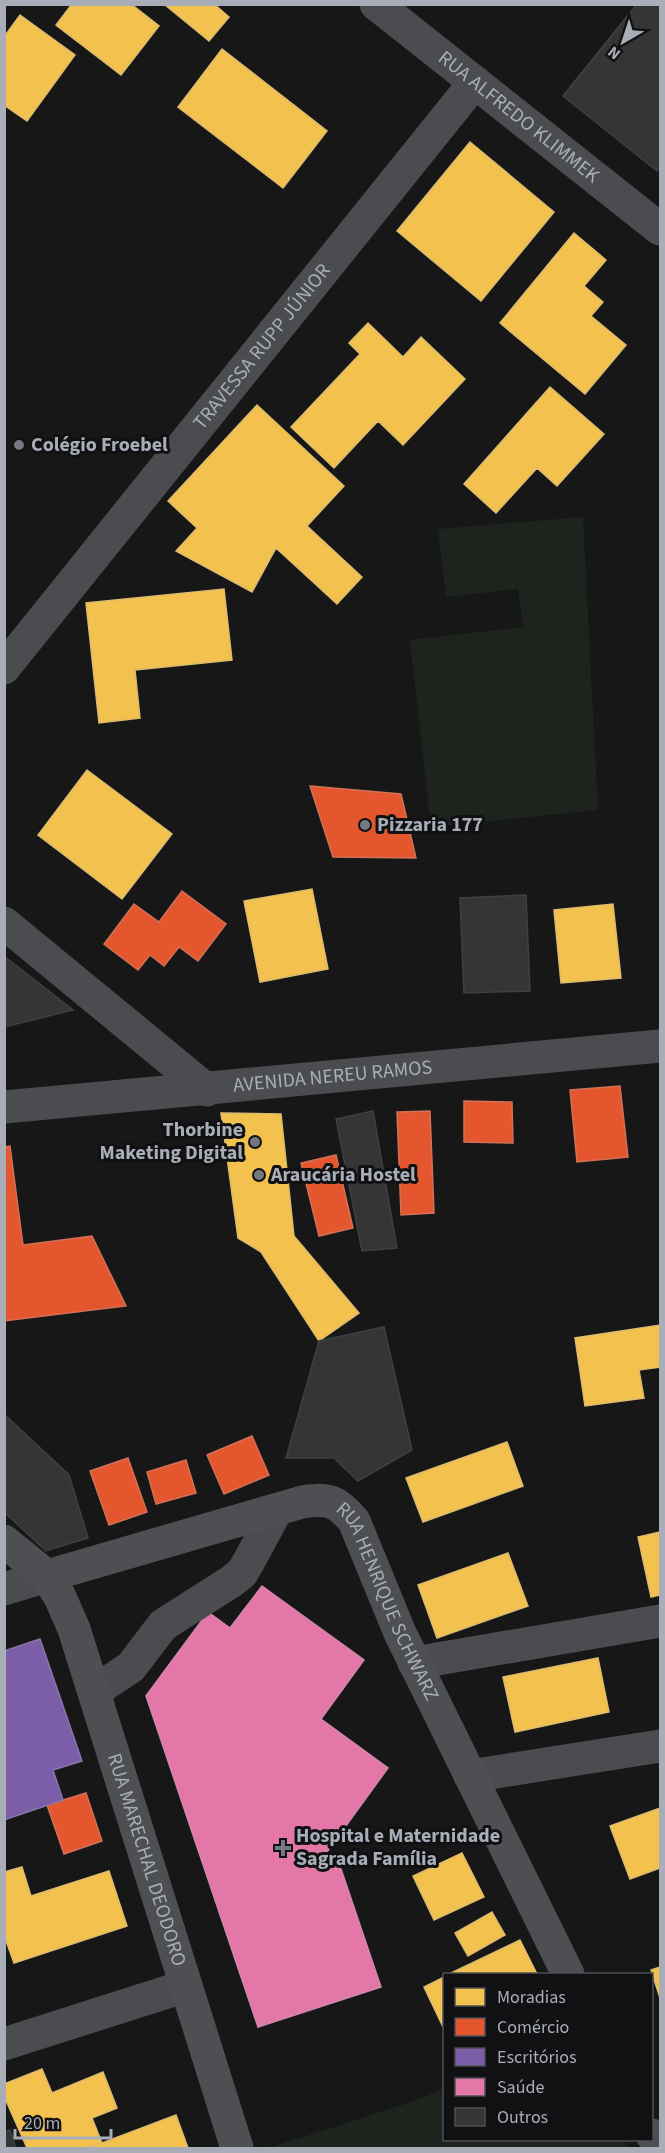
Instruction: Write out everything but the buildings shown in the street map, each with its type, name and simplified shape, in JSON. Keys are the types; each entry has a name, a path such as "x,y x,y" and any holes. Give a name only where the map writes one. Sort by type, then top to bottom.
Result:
{"main road":[{"name":"RUA HENRIQUE SCHWARZ","path":"47,1576 302,1502 320,1499 342,1506 354,1521 414,1663 567,1973"},
{"path":"4,1542 47,1576"},
{"name":"RUA MARECHAL DEODORO","path":"47,1576 60,1597 74,1629 237,2148"}],"street":[{"name":"RUA ALFREDO KLIMMEK","path":"376,4 658,221"},
{"name":"TRAVESSA RUPP JÚNIOR","path":"4,668 475,82"},
{"path":"4,923 207,1090"},
{"name":"AVENIDA NEREU RAMOS","path":"4,1107 207,1090 660,1046"},
{"path":"94,1691 131,1667 163,1625 242,1573 276,1511"},
{"path":"4,1589 47,1576"},
{"path":"414,1663 660,1621"},
{"path":"470,1776 660,1746"},
{"path":"4,2044 186,1986"}],"shaded area":[{"path":"583,517 598,810 431,827 410,640 523,627 518,589 446,597 438,529"},
{"path":"443,2088 443,2141 624,2141 628,2148 268,2148 415,2101"}],"place":[{"name":"Colégio Froebel","path":"19,445"},
{"name":"Pizzaria 177","path":"365,825"},
{"name":"Thorbine Maketing Digital","path":"255,1142"},
{"name":"Araucária Hostel","path":"259,1175"},
{"name":"Hospital e Maternidade Sagrada Família","path":"283,1848"}]}
